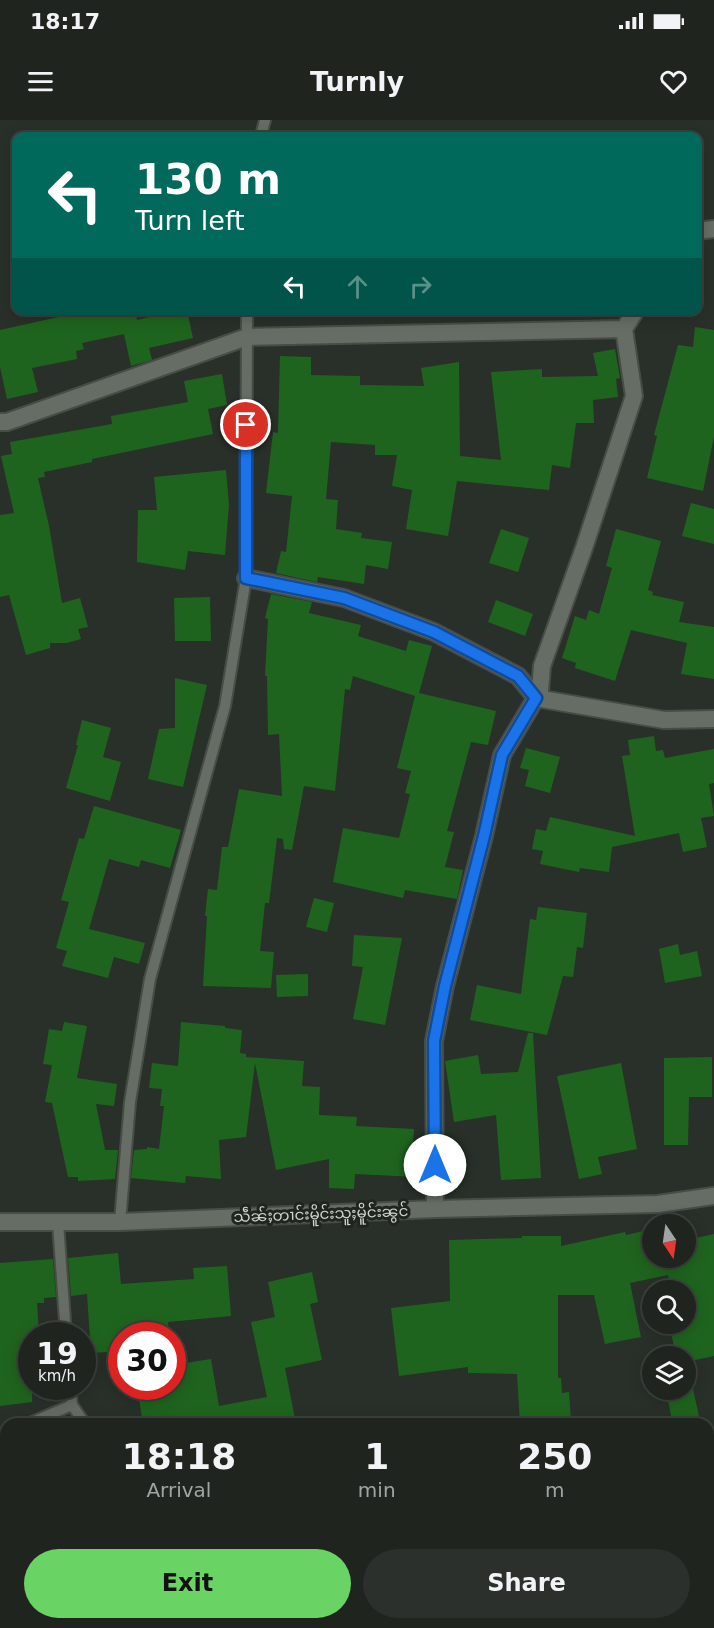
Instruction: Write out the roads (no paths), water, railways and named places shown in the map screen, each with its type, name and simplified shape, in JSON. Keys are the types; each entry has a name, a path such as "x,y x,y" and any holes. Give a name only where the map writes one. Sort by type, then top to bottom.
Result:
{"street":[{"path":"435,1209 434,1041 502,755 540,691 542,666 584,549 634,396 624,329 633,315"},
{"path":"0,422 7,422 247,337 624,329"},
{"path":"246,578 344,598 434,632 518,676 536,698 664,720 714,719"},
{"name":"သဵၼ်ႈတၢင်းမိူင်းသူႈမိူင်းၼွင်","path":"0,1222 120,1222 435,1209 658,1204 714,1196"}],"lane":[{"path":"120,1222 130,1102 150,979 225,706 246,578 247,315"},
{"path":"57,1222 65,1322"},
{"path":"71,1400 72,1405 81,1418"},
{"path":"42,1418 72,1405"}]}
